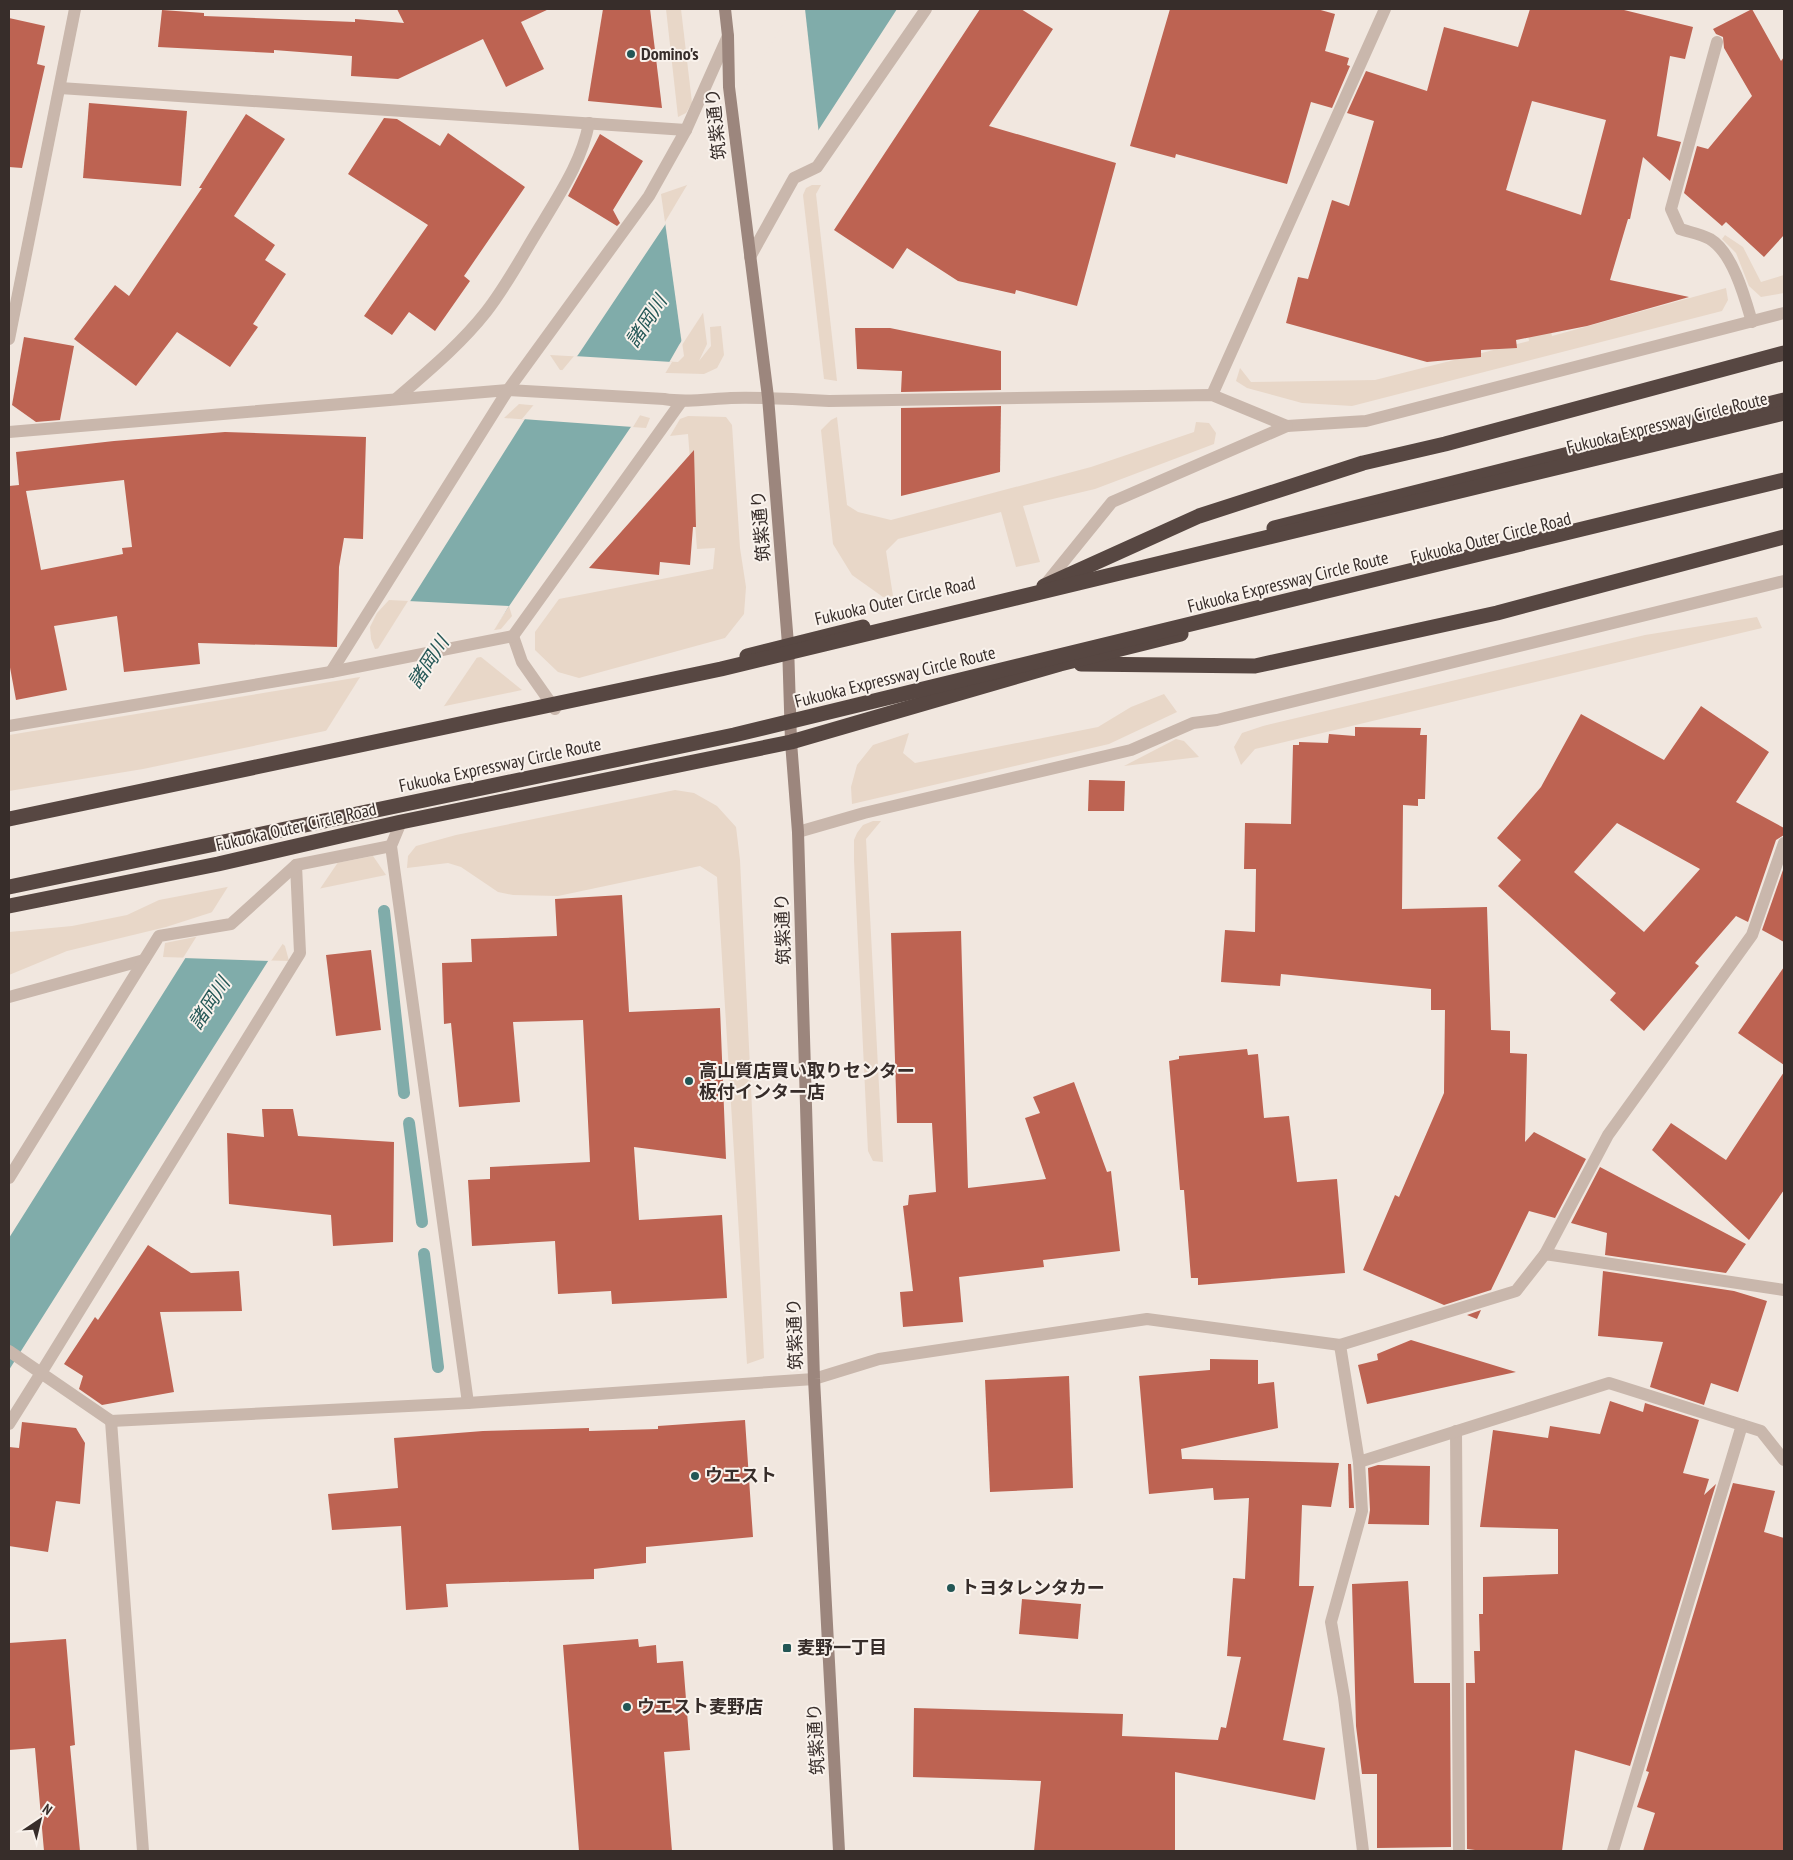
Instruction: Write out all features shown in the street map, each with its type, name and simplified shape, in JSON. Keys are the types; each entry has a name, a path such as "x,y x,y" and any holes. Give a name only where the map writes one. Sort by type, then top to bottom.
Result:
{"highway":[{"path":"1044,586 1199,516 1364,463 1445,444 1784,353"},
{"name":"Fukuoka Outer Circle Road","path":"9,819 221,771 555,708 788,644 1044,586 1784,400"},
{"name":"Fukuoka Expressway Circle Route","path":"9,819 721,669 1784,413"},
{"name":"Fukuoka Expressway Circle Route","path":"9,887 734,735 1784,480"},
{"name":"Fukuoka Outer Circle Road","path":"9,906 218,864 401,822 791,742 1060,664 1784,486"},
{"path":"1060,664 1254,666 1497,613 1784,537"}],"street":[{"path":"9,339 60,88 74,9"},
{"name":"筑紫通り","path":"725,9 728,36 729,87 768,397 788,644 791,742 798,832 814,1379 839,1851"},
{"path":"750,255 794,178 817,167 926,9"},
{"path":"1212,395 1385,9"},
{"path":"331,672 508,390 649,196 686,130 728,36"},
{"path":"1717,42 1671,209 1680,229 1710,240 1727,258 1744,295 1752,322"},
{"path":"60,88 686,130"},
{"path":"396,399 450,351 486,312 506,284 576,164 584,148 589,123"},
{"path":"1044,586 1112,502 1287,426 1366,421 1784,313"},
{"path":"9,432 508,390 664,399 681,402 701,399 768,397 829,401 1212,395 1287,426"},
{"path":"9,726 331,672 513,636 681,402"},
{"path":"798,832 864,814 1131,750 1193,723 1217,720 1784,581"},
{"path":"513,636 522,662 555,708"},
{"path":"401,822 391,846 468,1403"},
{"path":"9,1351 111,1421 468,1403 814,1379 880,1359 1147,1319 1340,1346 1516,1291 1545,1254 1608,1135 1752,935 1784,843"},
{"path":"9,1178 159,936 231,924 296,865 391,846"},
{"path":"9,1424 300,953 296,865"},
{"path":"9,996 144,960"},
{"path":"1545,1254 1784,1290"},
{"path":"1340,1346 1359,1462 1362,1510 1331,1622 1344,1697 1363,1851"},
{"path":"1359,1462 1609,1383 1761,1431 1784,1460"},
{"path":"111,1421 144,1851"},
{"path":"1613,1851 1742,1425"},
{"path":"1456,1431 1459,1851"}],"shaded area":[{"path":"666,9 681,9 692,103 686,113 678,117"},
{"path":"690,184 690,208 707,344 699,361 711,346 710,327 721,326 724,355 717,368 704,374 560,370 550,355 678,362 684,356 661,194"},
{"path":"812,185 821,185 816,194 837,381 824,379 803,195 806,188"},
{"path":"1725,235 1743,247 1761,282 1784,275 1784,293 1761,297 1749,286 1736,253 1722,239"},
{"path":"1539,275 1552,336 1726,288 1728,300 1722,311 1352,406 1302,403 1247,388 1236,381 1240,368 1251,382 1375,380 1529,341 1518,279"},
{"path":"519,404 639,415 650,418 646,428 504,418"},
{"path":"688,416 726,417 732,425 740,548 746,587 744,614 725,638 579,678 558,672 535,650 535,632 559,599 713,569 715,548 697,549 688,434 670,436 680,419"},
{"path":"837,417 847,505 858,512 891,520 1091,467 1194,432 1196,422 1209,423 1216,433 1214,444 1095,489 1023,506 1040,562 1016,567 1001,512 898,539 886,551 893,596 883,597 852,575 833,544 821,430"},
{"path":"389,600 509,606 512,616 501,629 375,649 371,639 370,627 377,613"},
{"path":"1757,617 1762,628 1255,749 1241,765 1234,747 1242,733 1263,726 1645,635"},
{"path":"481,657 522,690 143,769 9,791 9,735"},
{"path":"1164,694 1177,712 1109,744 852,804 851,787 857,765 873,745 909,733 903,753 915,763 1098,727 1131,707"},
{"path":"1176,739 1184,741 1199,757 1124,766"},
{"path":"675,790 694,793 717,806 736,827 740,860 764,1358 747,1364 717,877 700,866 558,896 513,895 498,892 461,867 448,863 407,868 408,856 416,846 456,835"},
{"path":"873,821 881,821 866,839 883,1162 873,1161 868,1151 854,860 854,840 857,833 863,825"},
{"path":"373,856 386,875 308,891 321,866"},
{"path":"274,878 247,901 166,927 67,951 9,975 9,932 72,926 127,915 159,900"},
{"path":"260,924 285,946 289,961 163,957 165,943"}],"water":[{"name":"諸岡川","path":"795,9 897,9 679,345 639,415 270,958 9,1370 9,1238 530,411 578,355 665,225"}],"pier":[{"path":"792,9 805,9 819,135 682,345 665,222"},
{"path":"574,356 672,362 633,427 522,419"},
{"path":"408,601 509,606 478,656 271,961 183,958"}],"building":[{"path":"397,9 549,9 521,22 544,69 506,87 483,39 398,79 351,76 352,56 274,50 274,53 158,47 162,10 204,13 204,16 355,22 355,19 404,23"},
{"path":"603,9 650,9 662,108 588,101"},
{"path":"980,9 1021,9 1053,29 989,126 1116,163 1077,306 1016,290 1015,294 958,281 907,248 893,269 834,230"},
{"path":"1170,9 1317,9 1335,14 1325,51 1349,58 1347,65 1350,66 1332,108 1311,102 1287,184 1176,154 1175,158 1130,146"},
{"path":"1530,9 1620,9 1693,27 1685,59 1670,56 1657,136 1681,142 1670,181 1643,157 1630,219 1628,219 1610,280 1689,297 1587,326 1516,340 1517,348 1481,350 1481,357 1427,362 1286,323 1298,277 1308,279 1332,200 1349,206 1374,121 1347,113 1366,71 1427,91 1444,27 1518,47","holes":["1532,101 1606,120 1581,215 1506,190"]},
{"path":"1752,9 1781,61 1784,57 1784,235 1764,257 1726,222 1722,226 1684,193 1697,146 1708,149 1752,96 1724,48 1723,37 1716,34 1713,29"},
{"path":"9,18 45,26 37,64 45,66 22,168 9,167"},
{"path":"89,103 187,111 181,186 83,178"},
{"path":"246,114 285,139 234,216 275,245 265,260 286,274 253,324 258,327 230,367 177,332 136,386 74,339 115,285 129,296 202,188 199,188"},
{"path":"384,118 397,119 440,146 448,133 525,187 464,276 470,281 435,331 409,312 392,335 364,316 428,225 348,174"},
{"path":"600,134 643,161 613,210 620,223 617,226 568,196"},
{"path":"855,328 890,328 1001,351 1001,390 901,392 902,371 857,369"},
{"path":"24,337 74,346 60,420 36,422 12,405"},
{"path":"1001,406 1000,472 901,496 901,408"},
{"path":"225,432 366,437 363,539 344,538 339,567 337,647 198,643 200,664 124,672 117,616 54,626 67,690 16,700 9,662 9,486 19,485 16,452 114,441","holes":["124,480 132,547 122,548 123,554 41,570 26,491"]},
{"path":"694,450 696,527 693,527 690,565 660,562 659,575 589,568"},
{"path":"1701,706 1769,752 1736,802 1784,828 1784,835 1776,840 1748,922 1736,916 1695,963 1699,966 1644,1031 1610,1000 1616,993 1498,886 1521,860 1497,838 1541,787 1581,714 1664,760","holes":["1617,823 1700,869 1644,932 1574,872"]},
{"path":"1355,727 1421,728 1420,735 1427,735 1425,799 1418,799 1418,806 1403,805 1402,909 1487,907 1491,1030 1510,1031 1510,1053 1527,1054 1525,1142 1534,1132 1586,1159 1555,1218 1529,1211 1491,1290 1444,1305 1363,1270 1395,1195 1399,1197 1444,1093 1445,1010 1431,1010 1431,989 1281,974 1280,986 1221,982 1225,930 1255,932 1256,869 1244,869 1245,823 1291,824 1293,745 1299,745 1299,742 1328,743 1329,734 1355,736"},
{"path":"1089,780 1125,781 1124,811 1088,811"},
{"path":"1784,867 1784,942 1762,930"},
{"path":"622,895 629,1012 720,1008 726,1159 634,1147 639,1220 722,1215 727,1298 612,1304 611,1291 558,1294 555,1241 472,1246 468,1180 490,1179 490,1167 590,1162 583,1020 513,1022 520,1102 459,1107 451,1023 444,1024 442,963 472,962 471,939 557,936 555,899"},
{"path":"961,931 968,1188 1046,1179 1025,1118 1040,1113 1033,1097 1074,1082 1107,1172 1111,1171 1120,1251 1043,1260 1044,1267 959,1277 963,1322 903,1327 900,1292 913,1291 903,1206 908,1205 909,1195 936,1192 932,1123 897,1123 891,933"},
{"path":"371,950 381,1030 336,1036 326,955"},
{"path":"1784,967 1784,1065 1738,1033"},
{"path":"1247,1049 1248,1055 1258,1054 1264,1118 1289,1116 1297,1182 1337,1179 1345,1273 1198,1285 1198,1278 1191,1278 1184,1190 1180,1190 1169,1061 1179,1059 1179,1056"},
{"path":"1784,1072 1784,1190 1749,1240 1652,1150 1671,1123 1726,1160"},
{"path":"262,1109 293,1109 298,1136 394,1142 393,1242 333,1246 331,1215 229,1204 227,1133 264,1137"},
{"path":"1600,1167 1746,1244 1726,1273 1605,1255 1607,1233 1571,1223"},
{"path":"148,1245 191,1273 239,1271 242,1311 160,1312 174,1392 102,1405 79,1389 83,1376 64,1364 95,1317 98,1320"},
{"path":"1603,1271 1734,1291 1767,1301 1738,1392 1711,1383 1704,1405 1650,1387 1663,1342 1598,1336"},
{"path":"1481,1310 1477,1319 1467,1315"},
{"path":"1411,1340 1516,1372 1367,1404 1358,1365 1378,1360 1377,1354"},
{"path":"1210,1359 1258,1360 1258,1384 1274,1382 1278,1428 1181,1449 1182,1459 1339,1463 1331,1507 1302,1505 1299,1586 1314,1586 1283,1740 1325,1748 1315,1800 1175,1772 1175,1851 1034,1851 1041,1781 913,1777 914,1708 1123,1714 1122,1736 1218,1740 1221,1727 1226,1728 1241,1657 1227,1656 1233,1578 1245,1579 1249,1498 1214,1500 1213,1488 1149,1494 1139,1376 1210,1370"},
{"path":"1069,1376 1073,1488 990,1492 985,1380"},
{"path":"1610,1401 1643,1412 1645,1403 1699,1420 1683,1473 1709,1479 1704,1495 1716,1484 1630,1766 1575,1750 1562,1851 1483,1851 1467,1849 1466,1683 1475,1683 1474,1651 1480,1651 1479,1614 1483,1614 1483,1577 1558,1574 1558,1529 1480,1527 1493,1430 1548,1438 1550,1426 1600,1434"},
{"path":"745,1420 753,1537 646,1547 646,1563 594,1569 594,1579 446,1584 448,1607 406,1610 401,1526 332,1530 328,1494 398,1488 394,1438 483,1431 589,1428 589,1431 658,1429 658,1426"},
{"path":"22,1422 76,1428 85,1443 80,1504 56,1501 48,1552 9,1546 9,1447 19,1448"},
{"path":"1348,1464 1351,1464 1354,1508 1349,1508"},
{"path":"1378,1465 1430,1466 1429,1525 1368,1524 1370,1510 1368,1468"},
{"path":"1733,1483 1775,1491 1764,1532 1784,1538 1784,1851 1643,1851 1655,1813 1637,1807 1649,1772 1646,1771"},
{"path":"1408,1581 1414,1683 1450,1683 1451,1847 1377,1848 1377,1774 1362,1774 1356,1726 1352,1584"},
{"path":"1022,1599 1081,1604 1078,1639 1019,1634"},
{"path":"66,1639 75,1745 70,1746 80,1851 44,1851 35,1748 9,1750 9,1643"},
{"name":"ウエスト麦野店","path":"638,1639 639,1647 656,1645 657,1663 683,1661 690,1750 664,1752 672,1851 579,1851 563,1645"}],"waterway":[{"path":"384,911 404,1093"},
{"path":"409,1123 422,1222"},
{"path":"424,1254 438,1367"}],"place":[{"name":"Domino's","path":"631,54"},
{"name":"高山質店買い取りセンター 板付インター店","path":"689,1081"},
{"name":"ウエスト","path":"695,1476"},
{"name":"トヨタレンタカー","path":"951,1588"},
{"name":"麦野一丁目","path":"787,1648"},
{"name":"ウエスト麦野店","path":"627,1707"}]}
